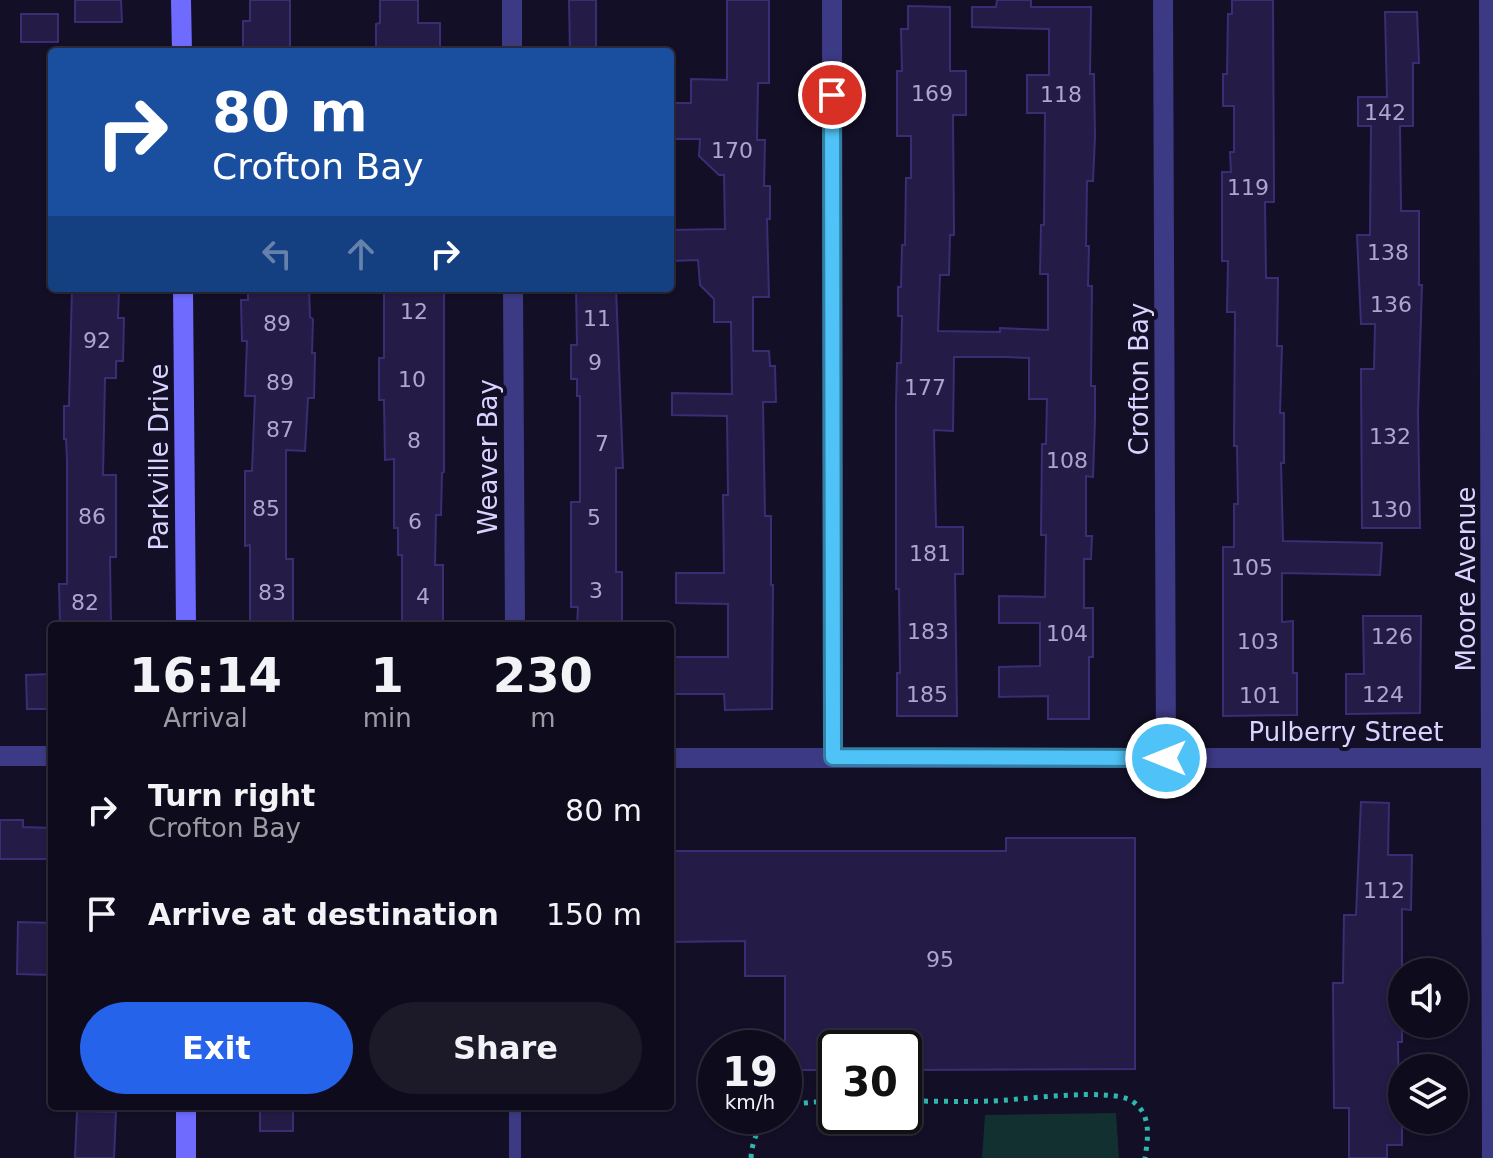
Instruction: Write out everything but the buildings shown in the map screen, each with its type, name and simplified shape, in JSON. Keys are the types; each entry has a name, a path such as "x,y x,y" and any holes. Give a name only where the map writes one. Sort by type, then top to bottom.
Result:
{"street":[{"path":"181,0 182,48"},
{"path":"512,0 512,48"},
{"path":"832,0 833,757"},
{"name":"Crofton Bay","path":"1163,0 1166,758"},
{"name":"Moore Avenue","path":"1489,0 1492,1158"},
{"name":"Parkville Drive","path":"183,292 186,622"},
{"name":"Weaver Bay","path":"513,292 515,622"},
{"path":"0,756 48,756"},
{"name":"Pulberry Street","path":"674,758 1493,758"},
{"path":"186,1110 186,1158"}],"lane":[{"path":"515,1110 515,1158"}],"path":[{"path":"922,1101 987,1101 1081,1095 1124,1097 1143,1111 1147,1123 1145,1158"},
{"path":"751,1158 756,1134"}],"green space":[{"path":"1116,1113 1119,1158 982,1158 985,1115"}],"route":[{"path":"832,95 833,757 1166,758"}]}
